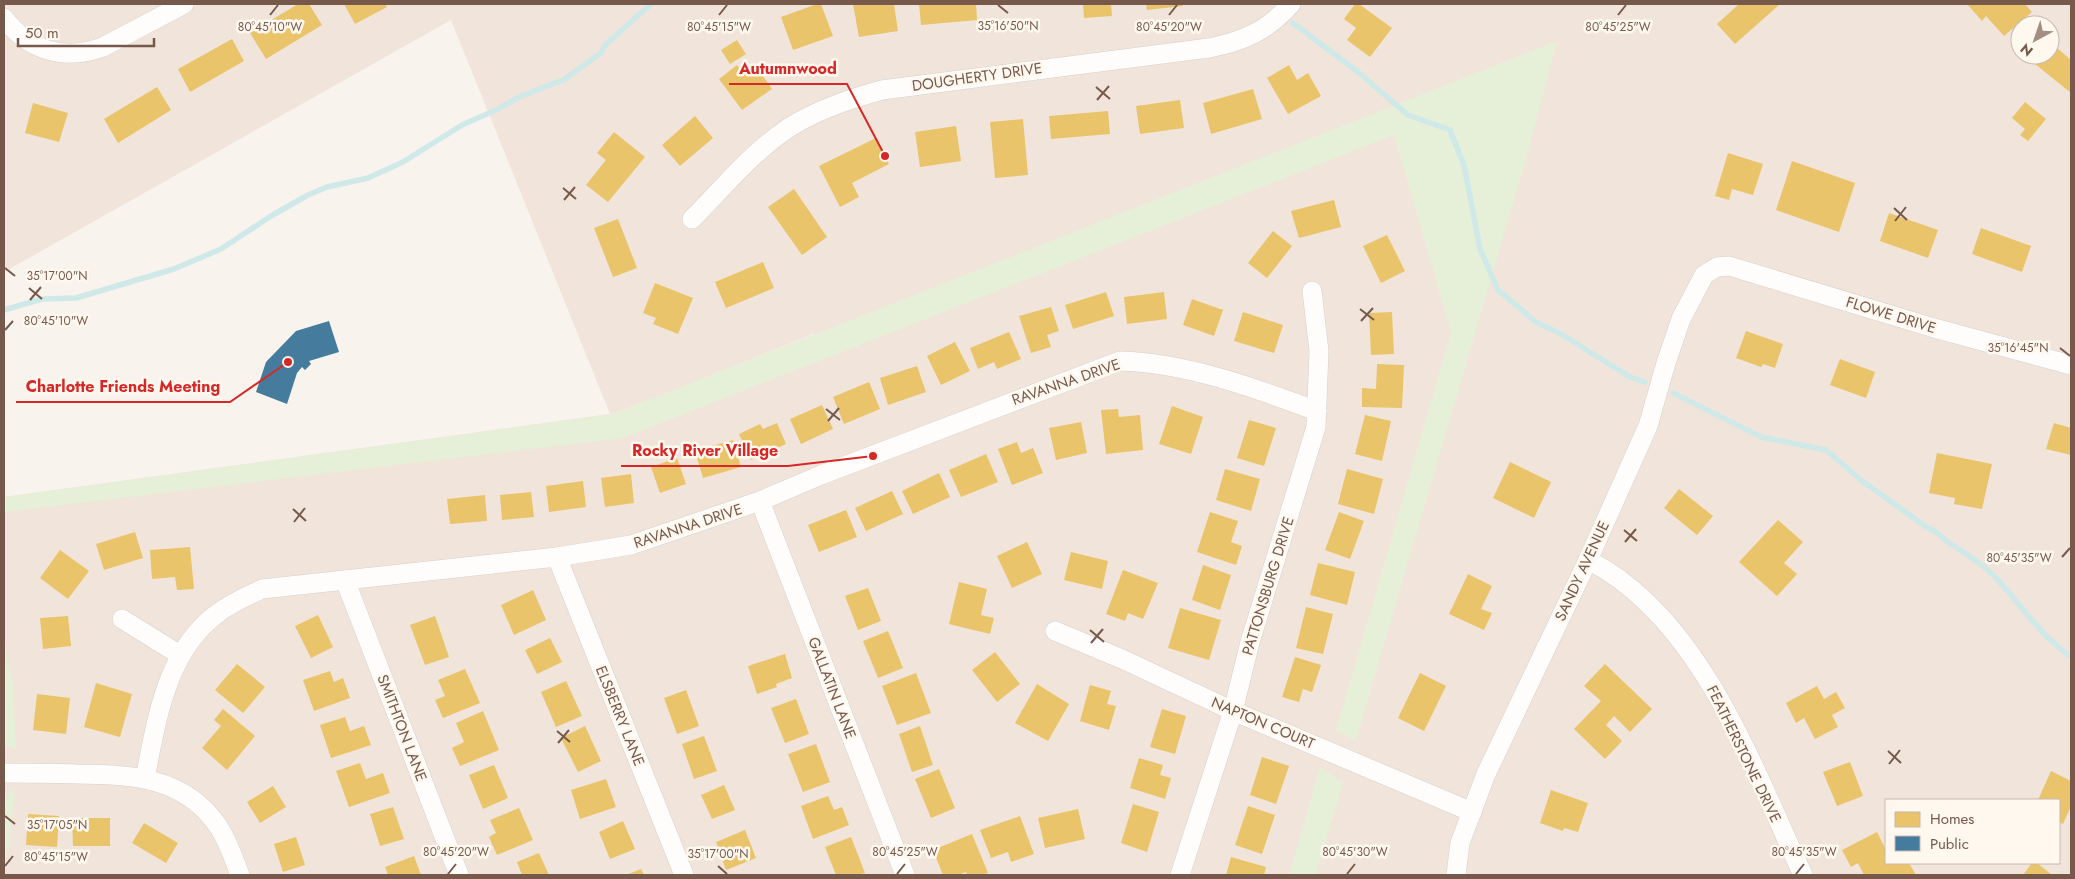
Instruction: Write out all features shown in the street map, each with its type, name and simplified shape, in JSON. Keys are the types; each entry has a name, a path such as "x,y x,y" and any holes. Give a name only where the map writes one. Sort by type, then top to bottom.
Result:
{"street":[{"path":"4,18 14,32 32,44 49,50 71,53 103,47 184,4"},
{"name":"DOUGHERTY DRIVE","path":"692,219 762,149 782,133 811,115 846,100 882,90 1210,48 1236,43 1252,36 1272,23 1291,4"},
{"name":"FLOWE DRIVE","path":"1712,269 1728,266 1934,328 2071,365"},
{"name":"SANDY AVENUE","path":"1456,875 1460,843 1486,774 1588,560 1648,426 1681,318 1697,284 1712,269"},
{"name":"PATTONSBURG DRIVE","path":"1180,875 1233,711 1250,642 1316,427 1319,351 1312,291"},
{"name":"RAVANNA DRIVE","path":"144,778 166,686 180,655 193,637 217,613 234,602 262,589 557,557 631,545 760,501 821,475 1120,361 1149,362 1196,372 1317,411"},
{"name":"GALLATIN LANE","path":"760,501 905,875"},
{"name":"ELSBERRY LANE","path":"557,557 684,875"},
{"name":"FEATHERSTONE DRIVE","path":"1588,560 1608,570 1624,582 1656,612 1701,670 1728,715 1803,875"},
{"name":"SMITHTON LANE","path":"345,580 458,875"},
{"path":"122,619 180,655"},
{"name":"NAPTON COURT","path":"1055,631 1122,659 1233,711 1472,812"},
{"path":"4,773 120,774 144,778 175,789 206,812 218,826 240,875"}],"shaded area":[{"path":"4,4 2071,4 2071,875 4,875 4,497 610,414 451,20 4,272","holes":["814,334 814,335 670,392"]}],"green space":[{"path":"1557,41 1524,166 1356,740 1336,731 1451,332 1394,135 623,438 4,512 4,497 613,414"},
{"path":"4,638 13,686 16,750 4,745"},
{"path":"1320,767 1343,783 1316,875 1289,875"},
{"path":"15,790 8,851 4,861 4,794"}],"building: Homes":[{"path":"298,4 309,4 322,25 266,59 250,33"},
{"path":"344,4 385,4 387,7 355,24"},
{"path":"821,4 833,36 793,50 781,17"},
{"path":"853,4 894,4 898,31 859,37"},
{"path":"919,4 976,4 977,20 921,25"},
{"path":"1083,4 1111,4 1112,16 1084,18"},
{"path":"1146,4 1182,4 1183,6 1147,10"},
{"path":"1355,4 1359,4 1392,28 1370,57 1347,40 1356,28 1344,19"},
{"path":"1739,4 1779,5 1735,44 1717,24"},
{"path":"1967,4 2025,4 2032,12 2028,15 2010,15 2010,31 2004,36 1986,16 1982,21"},
{"path":"232,39 244,61 190,92 178,69"},
{"path":"737,40 746,54 730,64 721,50"},
{"path":"2060,51 2071,60 2071,93 2036,65 2060,65"},
{"path":"737,65 744,75 756,66 772,89 742,110 719,79"},
{"path":"1289,65 1297,80 1308,73 1321,96 1288,114 1267,78"},
{"path":"157,87 171,110 118,143 104,119"},
{"path":"1253,89 1262,119 1211,134 1203,103"},
{"path":"1180,100 1184,128 1140,134 1136,106"},
{"path":"2025,102 2046,119 2028,141 2020,135 2025,129 2012,118"},
{"path":"33,103 68,113 59,142 25,133"},
{"path":"1108,111 1110,134 1051,139 1049,116"},
{"path":"695,116 713,138 680,166 662,145"},
{"path":"1023,119 1028,175 995,178 990,122"},
{"path":"956,126 961,161 920,167 915,132"},
{"path":"614,132 645,157 608,202 586,185 606,160 597,153"},
{"path":"876,138 889,164 852,183 859,197 840,207 819,166"},
{"path":"1728,153 1763,164 1753,195 1732,189 1729,200 1715,196"},
{"path":"1792,161 1855,183 1839,232 1776,210"},
{"path":"794,189 827,237 802,255 768,207"},
{"path":"1334,200 1341,227 1299,238 1291,211"},
{"path":"1889,213 1938,230 1928,258 1880,241"},
{"path":"618,219 637,268 613,277 594,228"},
{"path":"1981,228 2031,246 2022,272 1972,254"},
{"path":"1273,231 1292,246 1267,278 1248,263"},
{"path":"1387,235 1405,271 1381,283 1363,246"},
{"path":"763,262 774,288 726,308 715,282"},
{"path":"655,283 693,298 678,334 653,324 656,318 643,313"},
{"path":"1106,292 1114,316 1073,329 1065,305"},
{"path":"1164,292 1167,319 1127,324 1124,297"},
{"path":"1192,299 1223,310 1214,336 1183,325"},
{"path":"1051,307 1059,331 1047,335 1051,347 1031,353 1019,316"},
{"path":"1243,312 1283,325 1274,353 1234,341"},
{"path":"1392,312 1394,354 1371,355 1369,313"},
{"path":"1746,331 1783,344 1775,368 1763,364 1761,367 1736,358"},
{"path":"1009,332 1021,359 997,369 994,362 978,369 970,348"},
{"path":"955,342 970,371 941,385 927,356"},
{"path":"1840,359 1875,372 1866,398 1830,385"},
{"path":"1377,364 1404,365 1402,408 1362,407 1362,388 1376,389"},
{"path":"917,366 926,392 888,405 880,378"},
{"path":"869,382 880,409 844,424 833,397"},
{"path":"822,405 833,429 801,444 790,419"},
{"path":"1172,406 1203,417 1191,454 1159,444"},
{"path":"1118,409 1119,417 1140,415 1143,450 1106,454 1101,410"},
{"path":"1365,415 1391,421 1382,461 1355,454"},
{"path":"1249,420 1276,428 1264,466 1237,458"},
{"path":"1081,422 1087,453 1056,460 1049,428"},
{"path":"777,423 786,444 751,460 739,434 760,424 763,429"},
{"path":"2054,423 2071,428 2071,455 2046,449"},
{"path":"733,440 741,467 703,478 695,451"},
{"path":"1017,442 1021,453 1033,448 1043,473 1012,485 998,449"},
{"path":"1937,453 1992,464 1982,509 1954,504 1955,498 1929,493"},
{"path":"986,454 998,482 961,497 949,470"},
{"path":"677,458 686,484 660,493 651,467"},
{"path":"1510,462 1551,482 1534,518 1493,498"},
{"path":"1225,469 1260,479 1251,511 1216,500"},
{"path":"1347,469 1383,479 1374,514 1338,504"},
{"path":"939,473 950,497 913,514 902,491"},
{"path":"631,474 634,503 605,507 601,478"},
{"path":"583,481 586,507 549,512 546,486"},
{"path":"1679,489 1713,516 1697,535 1664,508"},
{"path":"892,491 903,514 866,531 855,508"},
{"path":"531,492 534,517 502,520 500,495"},
{"path":"485,495 487,521 450,524 447,499"},
{"path":"846,510 857,537 819,552 808,525"},
{"path":"1210,512 1238,521 1231,542 1242,546 1236,565 1197,552"},
{"path":"1339,512 1364,521 1350,559 1325,550"},
{"path":"1778,520 1803,542 1784,563 1797,574 1777,596 1739,562"},
{"path":"135,532 143,558 104,570 96,544"},
{"path":"1027,542 1042,574 1012,588 997,556"},
{"path":"190,547 194,589 177,590 175,577 152,579 150,550"},
{"path":"60,550 89,571 68,599 40,578"},
{"path":"1071,552 1108,561 1102,589 1064,580"},
{"path":"1318,563 1355,572 1347,605 1310,595"},
{"path":"1203,565 1231,575 1220,610 1192,600"},
{"path":"1123,570 1158,583 1143,619 1128,613 1125,621 1106,614"},
{"path":"1468,574 1492,586 1481,609 1492,613 1484,630 1449,614"},
{"path":"959,582 987,589 981,615 994,618 990,634 949,624"},
{"path":"868,588 881,621 858,630 845,596"},
{"path":"533,590 546,620 514,635 501,605"},
{"path":"1306,607 1333,614 1323,654 1296,648"},
{"path":"1180,608 1221,620 1209,660 1168,648"},
{"path":"318,615 333,647 311,658 295,626"},
{"path":"68,616 71,646 43,649 40,618"},
{"path":"435,616 449,657 425,665 410,625"},
{"path":"888,631 903,668 878,678 863,641"},
{"path":"550,638 562,662 537,674 525,650"},
{"path":"995,652 1020,684 997,702 972,670"},
{"path":"785,654 792,678 776,684 777,687 757,694 748,666"},
{"path":"1295,657 1321,665 1312,692 1303,689 1299,702 1282,697"},
{"path":"237,664 265,687 243,713 215,690"},
{"path":"1605,664 1652,709 1630,732 1614,716 1606,725 1622,741 1605,759 1574,729 1601,701 1584,686"},
{"path":"465,669 480,703 443,718 435,700 445,696 438,680"},
{"path":"330,671 334,682 343,678 350,698 314,711 303,680"},
{"path":"916,673 931,713 897,725 882,686"},
{"path":"1420,673 1446,686 1424,731 1398,718"},
{"path":"566,681 582,716 556,727 541,692"},
{"path":"96,683 132,694 120,737 84,727"},
{"path":"1037,684 1069,704 1048,741 1015,723"},
{"path":"1090,685 1111,691 1107,704 1116,706 1109,730 1080,721"},
{"path":"1817,686 1824,699 1836,692 1845,708 1832,715 1838,727 1815,739 1804,718 1796,723 1786,703"},
{"path":"686,690 699,726 677,734 664,698"},
{"path":"37,694 70,698 66,734 33,730"},
{"path":"796,699 809,734 785,743 771,708"},
{"path":"223,709 255,736 227,770 202,748 221,726 214,720"},
{"path":"1162,709 1186,716 1175,754 1150,747"},
{"path":"483,711 499,750 460,766 452,748 464,742 456,723"},
{"path":"345,717 350,731 364,726 371,745 331,758 320,725"},
{"path":"585,726 601,761 578,772 561,738"},
{"path":"920,726 933,765 912,772 899,734"},
{"path":"704,736 717,771 694,779 682,744"},
{"path":"816,744 830,782 803,792 788,754"},
{"path":"1262,757 1289,766 1276,804 1250,795"},
{"path":"1139,758 1163,765 1160,775 1171,778 1165,799 1130,788"},
{"path":"1850,762 1863,796 1837,806 1823,772"},
{"path":"360,763 366,779 383,773 390,793 349,807 336,771"},
{"path":"494,765 508,798 483,809 469,775"},
{"path":"939,769 955,808 931,818 915,779"},
{"path":"2051,771 2071,781 2071,806 2063,824 2060,822 2060,799 2038,799"},
{"path":"606,779 616,807 580,819 571,790"},
{"path":"724,785 735,810 712,819 701,795"},
{"path":"273,786 286,807 260,823 247,802"},
{"path":"1551,790 1588,803 1578,832 1564,828 1563,831 1540,823"},
{"path":"828,796 834,810 842,807 849,825 813,839 801,806"},
{"path":"1133,804 1159,812 1147,852 1121,843"},
{"path":"1248,806 1275,815 1262,854 1235,845"},
{"path":"393,807 404,839 380,846 370,814"},
{"path":"519,808 533,840 497,855 489,837 496,833 490,820"},
{"path":"1078,809 1085,839 1045,848 1038,818"},
{"path":"28,814 59,816 57,847 26,845"},
{"path":"1020,816 1034,854 1011,862 1008,852 991,858 980,830"},
{"path":"72,818 110,818 110,846 73,846"},
{"path":"623,821 635,849 610,859 599,832"},
{"path":"144,823 178,843 166,863 132,843"},
{"path":"745,830 756,858 726,870 716,842"},
{"path":"1877,832 1885,848 1885,864 1910,864 1916,875 1864,875 1858,863 1851,867 1842,850"},
{"path":"972,834 988,873 967,875 966,872 957,875 943,875 933,850"},
{"path":"296,837 305,865 283,872 274,844"},
{"path":"851,837 865,873 858,875 836,875 825,847"},
{"path":"539,853 549,875 522,875 517,862"},
{"path":"414,856 421,875 388,875 385,867"},
{"path":"1231,857 1266,867 1264,875 1226,875"},
{"path":"2031,864 2038,864 2052,875 2023,875"},
{"path":"641,869 644,875 626,875"}],"building: Public":[{"path":"329,321 339,352 309,361 311,364 305,370 302,367 297,373 287,404 256,392 266,362 296,331"}],"waterway":[{"path":"4,310 42,299 76,298 174,269 221,249 271,216 308,195 327,187 368,178 403,162 462,125 496,110 521,96 563,80 601,53 605,45 651,4"},
{"path":"1293,23 1358,72 1408,115 1450,130 1464,165 1480,249 1498,290 1536,322 1561,334 1630,377 1645,382"},
{"path":"1673,393 1761,437 1826,450 1861,480 1986,568 2040,630 2071,657"}],"place":[{"name":"Autumnwood","path":"885,156"},
{"name":"Charlotte Friends Meeting","path":"288,362"},
{"name":"Rocky River Village","path":"873,456"}]}
